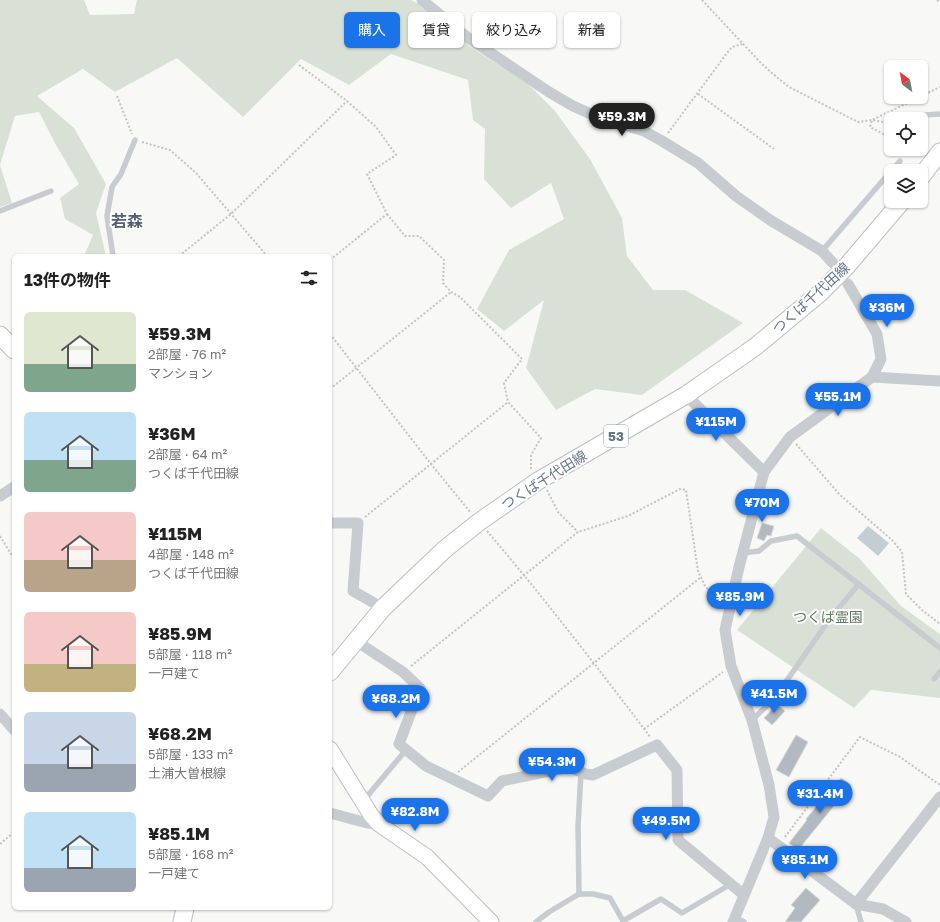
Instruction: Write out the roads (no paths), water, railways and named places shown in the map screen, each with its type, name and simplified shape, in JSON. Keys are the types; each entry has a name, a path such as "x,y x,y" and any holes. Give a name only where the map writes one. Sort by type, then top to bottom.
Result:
{"main road":[{"path":"928,168 940,152"},
{"name":"つくば千代田線","path":"332,670 383,608 445,549 479,522 538,481 686,395 755,347 820,293 846,267 896,208"},
{"path":"332,752 371,815 380,824 427,857 492,922"},
{"path":"182,922 185,910"}],"street":[{"path":"422,0 467,37 555,96 593,115 644,132 662,140 698,163 736,196 770,220 822,251 833,263"},
{"path":"737,920 744,895 768,838 774,817 769,785 752,720 731,666 725,630 764,472 790,437 872,377 881,359 877,334 848,284"},
{"path":"872,377 940,381"},
{"path":"686,395 764,472"},
{"path":"0,496 12,488"},
{"path":"332,523 358,523 353,591 383,608"},
{"path":"356,641 404,672 420,688 399,744 426,766 488,796 502,781 569,767 593,775 657,745 677,770 678,840 744,895"},
{"path":"0,714 12,728"},
{"path":"856,904 940,798"},
{"path":"332,814 366,823 380,824"},
{"path":"768,838 856,904 883,909 906,922"}],"lane":[{"path":"928,115 940,114"},
{"path":"113,254 107,216 112,187 121,174 135,140"},
{"path":"897,164 900,161"},
{"path":"822,251 884,179"},
{"path":"0,211 51,191"},
{"path":"743,553 759,551 771,542 798,536 940,648"},
{"path":"752,720 774,699 831,618 859,584"},
{"path":"934,678 940,672"},
{"path":"362,802 406,750"},
{"path":"579,894 578,827 581,772"},
{"path":"536,922 548,912 579,894 592,894 610,898 623,921 661,900 682,912 731,884"},
{"path":"856,904 861,922"}],"district":[{"name":"若森","path":"127,221"}],"park label":[{"name":"つくば霊園","path":"828,617"}]}
